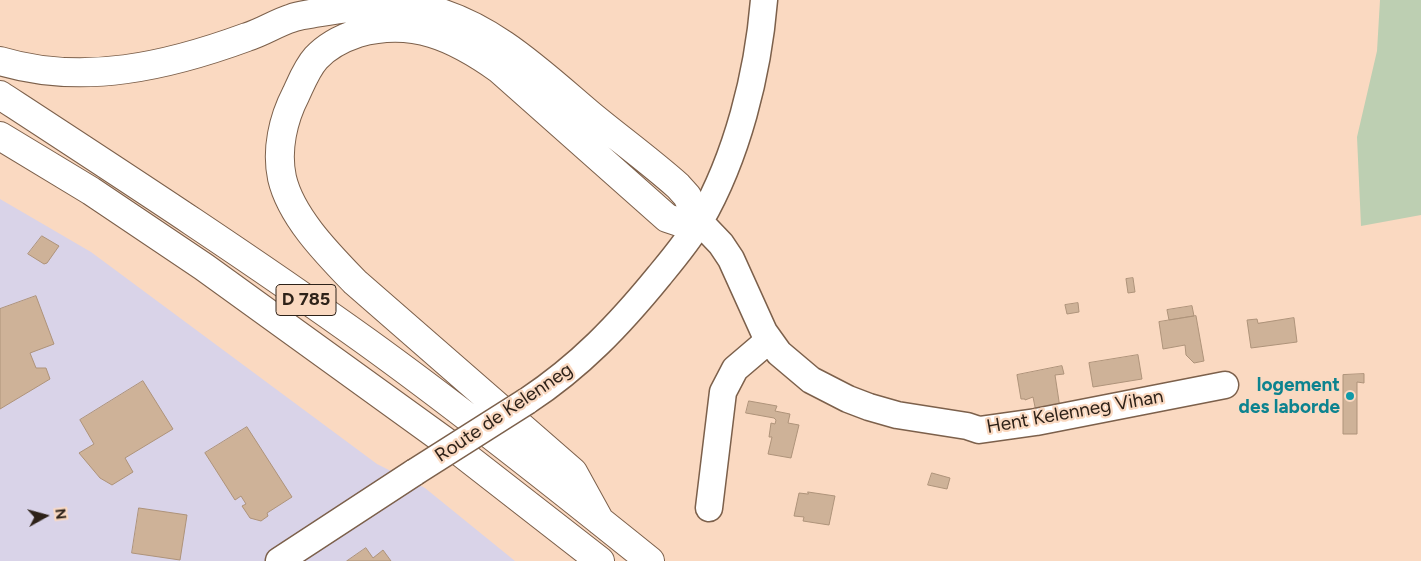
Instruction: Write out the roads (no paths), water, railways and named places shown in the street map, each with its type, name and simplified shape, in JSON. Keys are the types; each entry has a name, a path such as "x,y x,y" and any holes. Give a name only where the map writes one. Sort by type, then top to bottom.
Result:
{"highway":[{"path":"0,61 34,69 60,72 112,72 168,62 249,36 271,25 295,17 332,10 376,5 410,6 428,9 466,23 492,36 524,58 678,186 687,196 700,222 684,224 667,218 479,54 457,42 422,29 409,27 375,29 350,36 332,44 320,54 310,66 286,119 280,139 282,178 287,192 306,226 328,253 355,282 573,472 600,521"},
{"name":"D 785","path":"0,95 222,241 367,342 517,454 650,561"},
{"name":"D 785","path":"0,136 91,191 204,267 452,446 600,561"}],"street":[{"name":"Route de Kelenneg","path":"279,561 554,384 604,339 648,290 700,222 724,171 739,127 756,61 764,0"},
{"name":"Hent Kelenneg Vihan","path":"700,222 721,244 731,259 769,340 779,353 811,380 848,399 897,415 968,426 979,430 1036,422 1225,385"},
{"path":"709,508 723,392 735,369 769,340"}],"place":[{"name":"logement des laborde","path":"1350,396"}]}
